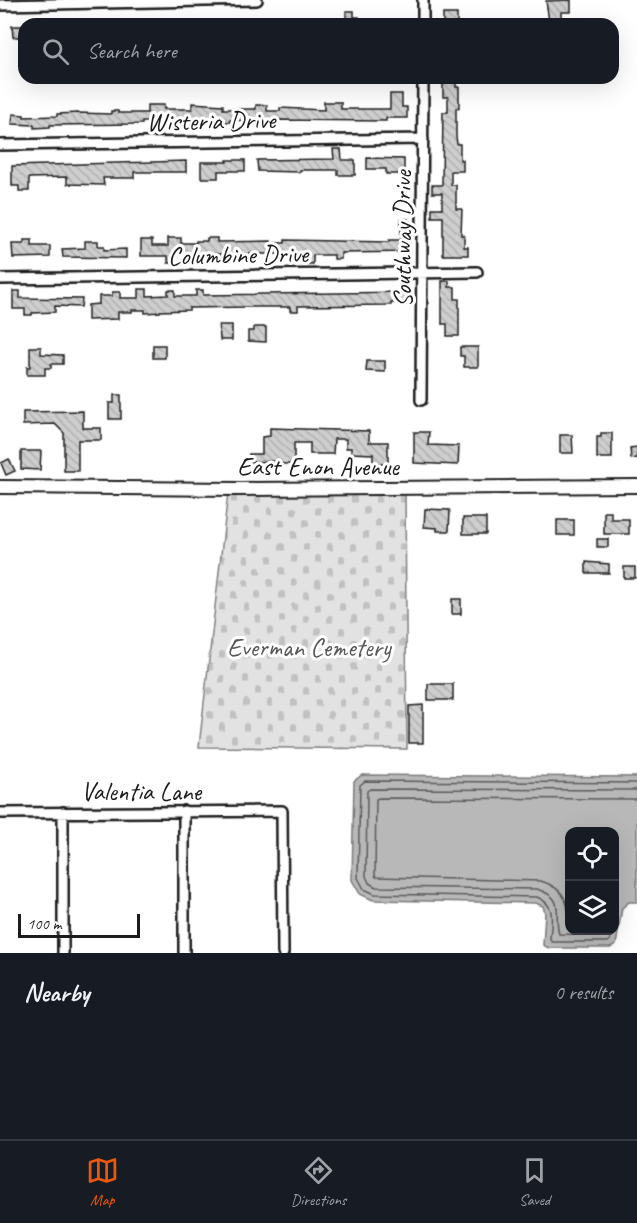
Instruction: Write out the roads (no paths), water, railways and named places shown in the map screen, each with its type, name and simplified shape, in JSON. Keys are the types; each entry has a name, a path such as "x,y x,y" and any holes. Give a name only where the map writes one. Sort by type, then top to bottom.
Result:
{"street":[{"path":"0,4 257,0"},
{"path":"423,0 423,18"},
{"name":"Southway Drive","path":"421,400 423,84"},
{"name":"Wisteria Drive","path":"0,145 423,139"},
{"name":"Columbine Drive","path":"0,279 477,272"},
{"name":"East Enon Avenue","path":"0,487 239,489 637,486"},
{"name":"Valentia Lane","path":"0,813 282,811 283,953"},
{"path":"63,812 63,953"},
{"path":"184,812 184,953"}],"water":[{"path":"362,775 637,777 637,902 629,902 622,908 619,926 619,827 565,827 565,935 618,935 616,945 610,948 549,948 543,945 545,913 543,906 535,903 373,900 360,894 352,880 354,781"}],"park label":[{"name":"Everman Cemetery","path":"309,647"}]}
